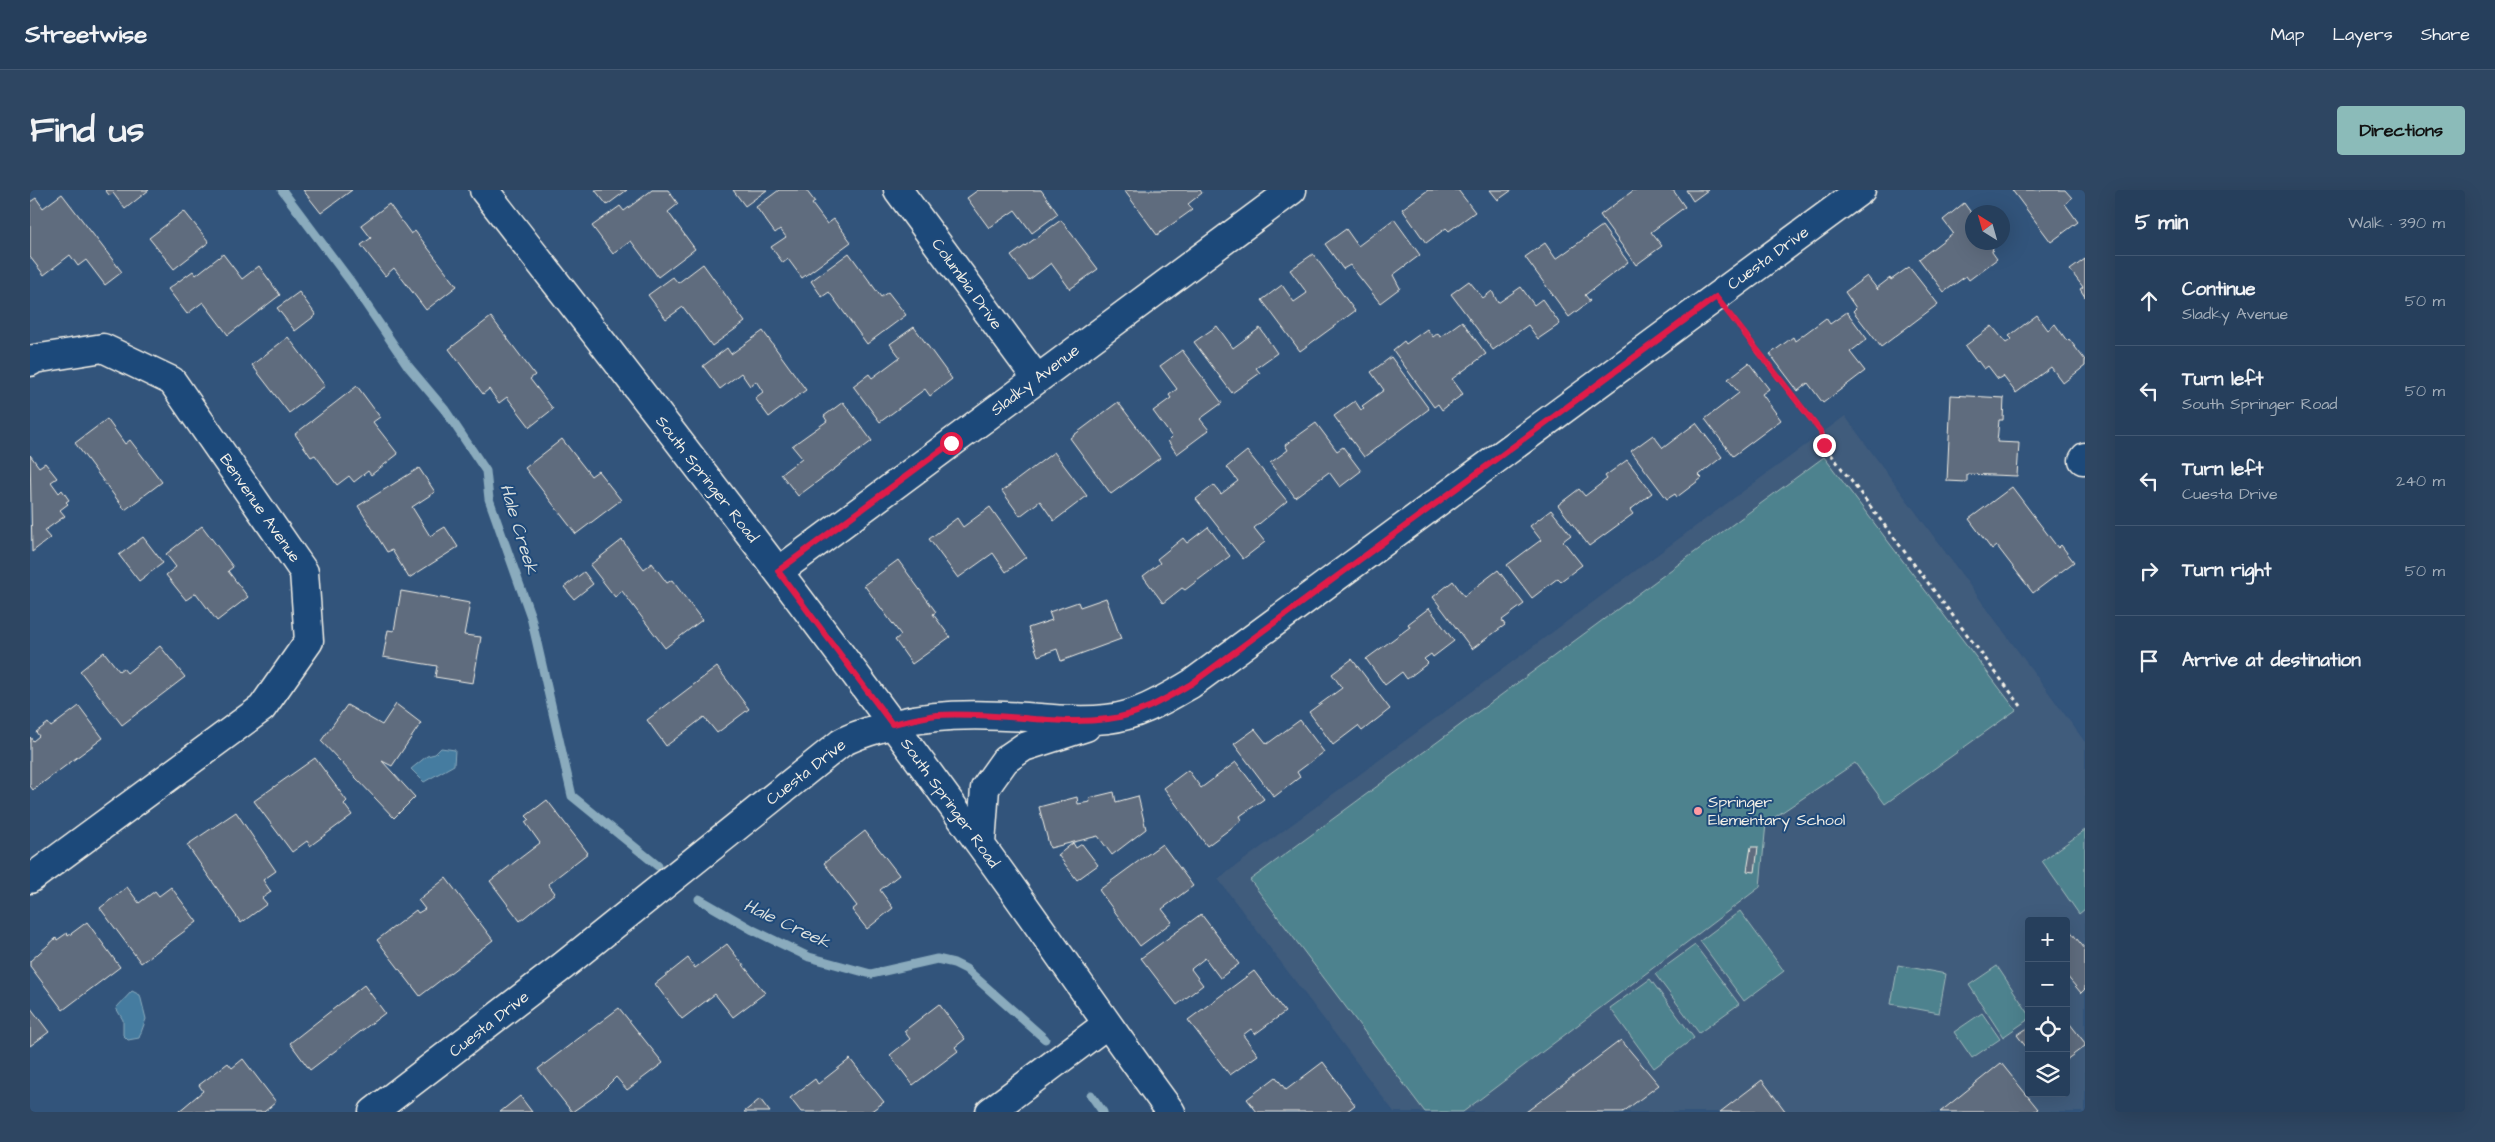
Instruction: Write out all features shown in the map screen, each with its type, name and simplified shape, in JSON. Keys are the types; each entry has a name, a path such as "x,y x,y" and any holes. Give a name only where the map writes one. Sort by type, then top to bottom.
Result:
{"street":[{"name":"South Springer Road","path":"484,190 778,571 981,844 1106,1024 1171,1112"},
{"name":"Columbia Drive","path":"898,190 1037,379"},
{"name":"Cuesta Drive","path":"373,1112 563,966 849,738 892,724 938,715 1071,720 1109,719 1150,707 1191,684 1861,190"},
{"name":"Sladky Avenue","path":"778,571 1037,379 1281,193"},
{"name":"Benvenue Avenue","path":"30,362 34,359 104,348 172,381 304,572 309,641 262,708 30,879"},
{"path":"981,844 985,788 1005,760 1024,747 1109,719"},
{"path":"990,1112 1106,1024"}],"path":[{"path":"1716,297 1821,432 1824,445 2021,706"}],"shaded area":[{"name":"Springer Elementary School","path":"1845,416 2085,742 2085,1112 1394,1112 1218,879"},
{"path":"441,748 455,750 454,765 424,782 411,769"},
{"path":"132,991 140,995 146,1019 139,1038 128,1040 123,1035 123,1020 116,1008"}],"green space":[{"path":"1824,457 2016,710 1885,804 1855,763 1766,823 1760,887 1463,1112 1425,1112 1250,880"},
{"path":"2085,830 2085,909 2079,914 2042,861"},
{"path":"1740,911 1784,971 1744,1001 1700,941"},
{"path":"1695,945 1739,1004 1699,1033 1655,974"},
{"path":"1898,965 1946,974 1939,1013 1891,1004"},
{"path":"1997,966 2025,1008 2025,1022 2003,1037 1969,985"},
{"path":"1650,979 1694,1038 1654,1068 1610,1008"},
{"path":"1982,1013 2000,1039 1972,1058 1954,1032"}],"building":[{"path":"105,190 149,190 125,209 113,193 110,196"},
{"path":"303,190 352,190 321,213"},
{"path":"595,190 627,190 607,205"},
{"path":"652,190 668,190 678,204 668,212 695,249 658,277 631,241 613,254 592,226 620,206 624,211"},
{"path":"733,190 767,190 745,206"},
{"path":"779,190 806,190 815,202 812,204 827,224 834,219 851,242 802,278 788,259 783,263 771,247 786,237 780,229 775,233 756,207"},
{"path":"978,190 1041,190 1058,214 1032,233 1015,210 989,228 967,198"},
{"path":"1124,190 1200,190 1202,193 1188,204 1192,210 1157,235"},
{"path":"1428,190 1458,190 1475,212 1449,231 1446,228 1426,243 1402,209"},
{"path":"1490,190 1512,190 1498,200"},
{"path":"1634,190 1673,190 1685,207 1651,232 1662,246 1636,265 1600,215"},
{"path":"1686,190 1708,190 1693,201"},
{"path":"2012,190 2065,190 2072,198 2065,204 2078,222 2051,242"},
{"path":"62,194 122,272 105,285 86,260 78,266 70,255 44,275 30,257 30,202 36,198 43,208"},
{"path":"1964,203 1965,250 1992,250 1997,259 1969,280 1966,276 1944,292 1919,259 1953,233 1943,220"},
{"path":"389,204 411,234 415,231 457,286 426,310 394,268 385,276 361,245 371,238 361,225"},
{"path":"184,211 209,242 174,269 149,238"},
{"path":"1394,219 1420,255 1393,275 1400,288 1380,303 1350,265 1343,269 1325,244 1346,229 1358,246"},
{"path":"1061,220 1098,269 1070,289 1051,263 1029,280 1011,256"},
{"path":"1602,226 1628,262 1585,295 1590,301 1569,317 1525,257 1545,243 1556,259"},
{"path":"849,253 881,297 888,292 906,315 867,344 829,292 822,297 811,281"},
{"path":"223,254 242,279 259,266 280,295 228,335 203,302 187,314 168,289 193,271 196,275"},
{"path":"1313,254 1355,311 1300,351 1262,300 1282,285 1294,302 1307,293 1290,270"},
{"path":"2085,259 2085,297 2080,289 2083,287 2070,270"},
{"path":"703,264 745,322 712,346 683,307 666,319 648,295 673,277 678,283"},
{"path":"1909,267 1938,304 1881,347 1853,311 1856,308 1845,292 1867,276 1878,290 1877,288 1890,278 1891,280"},
{"path":"1469,281 1483,298 1492,291 1498,303 1521,287 1534,305 1542,299 1560,324 1538,339 1528,325 1493,350 1451,294"},
{"path":"299,292 316,315 295,331 277,308"},
{"path":"1847,312 1867,339 1850,352 1865,371 1823,403 1808,383 1798,391 1770,354 1793,337 1795,341 1826,318 1830,324"},
{"path":"2037,315 2048,330 2055,324 2067,341 2069,339 2085,360 2085,366 2063,383 2051,367 2016,393 2003,376 1998,379 1988,366 1984,369 1965,346 1992,326 2006,343 2012,339 2009,336"},
{"path":"491,317 535,375 530,379 553,409 530,427 507,397 499,403 489,389 483,394 449,349"},
{"path":"1462,321 1486,354 1452,379 1463,394 1442,410 1438,404 1434,407 1393,350 1404,341 1406,344 1427,329 1433,337 1438,333 1440,337"},
{"path":"1217,326 1233,348 1260,328 1277,353 1256,368 1260,373 1232,393 1194,342"},
{"path":"914,327 952,379 930,396 925,389 880,422 853,386 869,374 872,378 900,357 890,344"},
{"path":"763,331 806,390 769,417 755,398 763,392 756,381 750,386 741,373 720,389 703,366 727,348 731,354"},
{"path":"288,337 325,386 289,413 252,365"},
{"path":"1182,350 1222,403 1200,419 1209,430 1177,454 1168,441 1172,437 1153,411 1171,398 1169,395 1177,389 1160,366"},
{"path":"1391,357 1429,409 1364,457 1334,416 1355,401 1361,410 1364,408 1362,406 1384,390 1371,372"},
{"path":"1749,363 1769,389 1762,394 1781,420 1733,456 1705,419 1739,393 1728,379"},
{"path":"357,386 380,417 373,422 398,454 371,475 368,471 354,482 349,476 337,485 315,455 311,457 295,434"},
{"path":"1951,395 2004,398 2003,420 1999,420 1997,442 2019,443 2017,476 1967,474 1967,482 1947,481"},
{"path":"843,402 872,441 798,496 781,474 802,458 792,446 827,421 824,416"},
{"path":"1118,402 1160,458 1111,494 1070,438"},
{"path":"107,419 125,444 130,440 162,482 125,510 75,443"},
{"path":"1316,423 1337,451 1343,447 1361,471 1340,487 1329,472 1295,497 1270,463 1288,450 1285,445"},
{"path":"1696,423 1722,457 1699,475 1702,478 1677,497 1675,494 1667,499 1631,451 1653,435 1663,448"},
{"path":"562,439 591,476 598,471 621,500 576,534 525,468"},
{"path":"1247,451 1287,501 1254,528 1265,542 1243,559 1196,499 1214,485 1221,494 1238,481 1227,467"},
{"path":"1054,452 1087,496 1054,521 1040,501 1020,516 1002,491"},
{"path":"30,455 39,467 45,463 57,478 51,482 59,493 62,490 69,500 66,502 68,504 60,510 65,516 44,531 50,538 32,552"},
{"path":"1627,460 1652,493 1630,510 1633,514 1589,546 1558,505 1579,489 1585,496 1607,479 1605,476"},
{"path":"419,468 435,492 412,507 430,536 445,527 458,547 409,578 392,550 387,552 358,506"},
{"path":"2012,487 2058,548 2061,545 2074,562 2033,593 1997,546 1992,550 1969,519"},
{"path":"990,507 1026,557 1006,572 993,553 958,578 929,539 957,518 963,527"},
{"path":"1551,510 1571,535 1563,541 1582,565 1561,581 1558,578 1532,598 1507,565 1541,540 1530,526"},
{"path":"202,526 233,567 228,571 248,597 217,621 196,593 186,600 166,575 176,567 166,554"},
{"path":"1208,527 1230,556 1185,590 1182,588 1163,603 1143,576 1160,563 1157,559 1183,538 1187,543"},
{"path":"143,537 163,563 139,581 119,555"},
{"path":"622,540 644,569 652,563 667,583 672,580 702,620 665,648 622,591 615,597 590,565"},
{"path":"898,560 936,612 933,614 950,637 912,664 895,640 901,635 864,585"},
{"path":"1498,570 1524,604 1502,620 1505,625 1472,649 1433,597 1453,581 1464,596"},
{"path":"584,572 593,584 574,599 564,587"},
{"path":"401,591 470,603 464,635 481,637 473,683 435,677 437,666 383,657 388,630 394,631"},
{"path":"1106,598 1121,639 1061,661 1057,649 1038,656 1028,628 1052,620 1049,612 1078,602 1080,607"},
{"path":"1429,608 1454,641 1433,657 1431,654 1424,659 1428,663 1407,679 1402,672 1385,685 1366,659 1410,627 1408,624"},
{"path":"160,646 185,677 122,725 80,671 104,652 119,671 123,668 127,673"},
{"path":"1352,659 1390,709 1362,731 1358,726 1333,745 1309,712 1342,688 1332,674"},
{"path":"717,667 749,709 717,733 704,717 666,746 647,720"},
{"path":"396,704 421,723 392,766 382,761 415,797 394,818 321,741 347,705 382,725"},
{"path":"79,706 103,738 33,790 30,786 30,737 33,741 39,736 36,732 48,723 51,727"},
{"path":"1300,720 1324,752 1297,772 1300,777 1274,797 1234,744 1255,729 1267,744"},
{"path":"315,758 347,801 344,804 352,815 310,846 307,841 292,852 254,801"},
{"path":"1236,762 1264,799 1240,816 1242,820 1207,846 1164,788 1188,770 1201,788"},
{"path":"1114,792 1116,802 1138,796 1146,829 1112,855 1098,836 1050,848 1039,807 1077,797 1078,804 1090,802 1089,798"},
{"path":"547,800 588,853 548,884 555,893 520,921 490,881 540,843 525,822 529,819 526,816"},
{"path":"236,812 276,871 263,880 271,892 262,898 267,904 241,923 187,845"},
{"path":"865,831 899,875 880,890 893,908 867,929 852,910 857,906 824,863"},
{"path":"1073,843 1076,848 1082,844 1098,865 1077,880 1058,855"},
{"path":"1162,844 1193,886 1162,909 1172,922 1140,946 1099,890"},
{"path":"1751,847 1758,847 1755,872 1747,871"},
{"path":"446,878 493,940 420,996 377,940 416,910 418,913 425,909 418,900"},
{"path":"127,887 139,903 155,891 159,896 171,887 197,922 141,963 100,908"},
{"path":"1201,914 1239,964 1220,978 1205,958 1191,969 1203,985 1177,1005 1141,958"},
{"path":"87,922 120,967 63,1010 30,966 30,961 56,938 57,940 67,933 68,936"},
{"path":"2070,930 2085,949 2085,989 2081,993 2070,980"},
{"path":"727,944 765,993 733,1017 715,994 682,1019 655,984 688,958 695,968"},
{"path":"1254,971 1285,1012 1255,1034 1251,1029 1243,1035 1258,1055 1230,1075 1188,1020"},
{"path":"364,985 385,1013 310,1070 290,1043"},
{"path":"939,1004 965,1039 955,1047 958,1051 913,1085 890,1055 910,1039 904,1031"},
{"path":"30,1007 49,1032 30,1046"},
{"path":"619,1008 663,1063 627,1090 616,1077 601,1092 572,1112 538,1069"},
{"path":"2070,1024 2085,1043 2085,1046 2070,1057"},
{"path":"2025,1030 2025,1046 2017,1035"},
{"path":"1621,1040 1659,1085 1623,1112 1526,1112"},
{"path":"243,1059 276,1102 264,1112 178,1112 203,1091 199,1085 228,1063 232,1068"},
{"path":"850,1059 884,1102 870,1112 801,1112 790,1098 815,1079 818,1084"},
{"path":"1323,1062 1355,1105 1346,1112 1257,1112 1247,1099 1276,1077 1286,1090"},
{"path":"2001,1063 2025,1093 2025,1097 2028,1097 2038,1109 2033,1112 1940,1112"},
{"path":"1762,1080 1786,1112 1720,1112"},
{"path":"520,1096 532,1112 500,1112"},
{"path":"760,1099 770,1112 744,1112"}],"waterway":[{"name":"Hale Creek","path":"282,190 351,282 408,366 445,410 486,471 489,499 531,617 572,796 658,866"},
{"name":"Hale Creek","path":"699,899 753,930 809,957 871,974 937,959 954,963 966,969 1045,1039"},
{"name":"Hale Creek","path":"1091,1095 1103,1112"}],"place":[{"name":"Springer Elementary School","path":"1698,811"}],"route":[{"path":"951,443 778,571 892,724 938,715 1071,720 1109,719 1150,707 1191,684 1716,297 1821,432 1824,445"}]}
